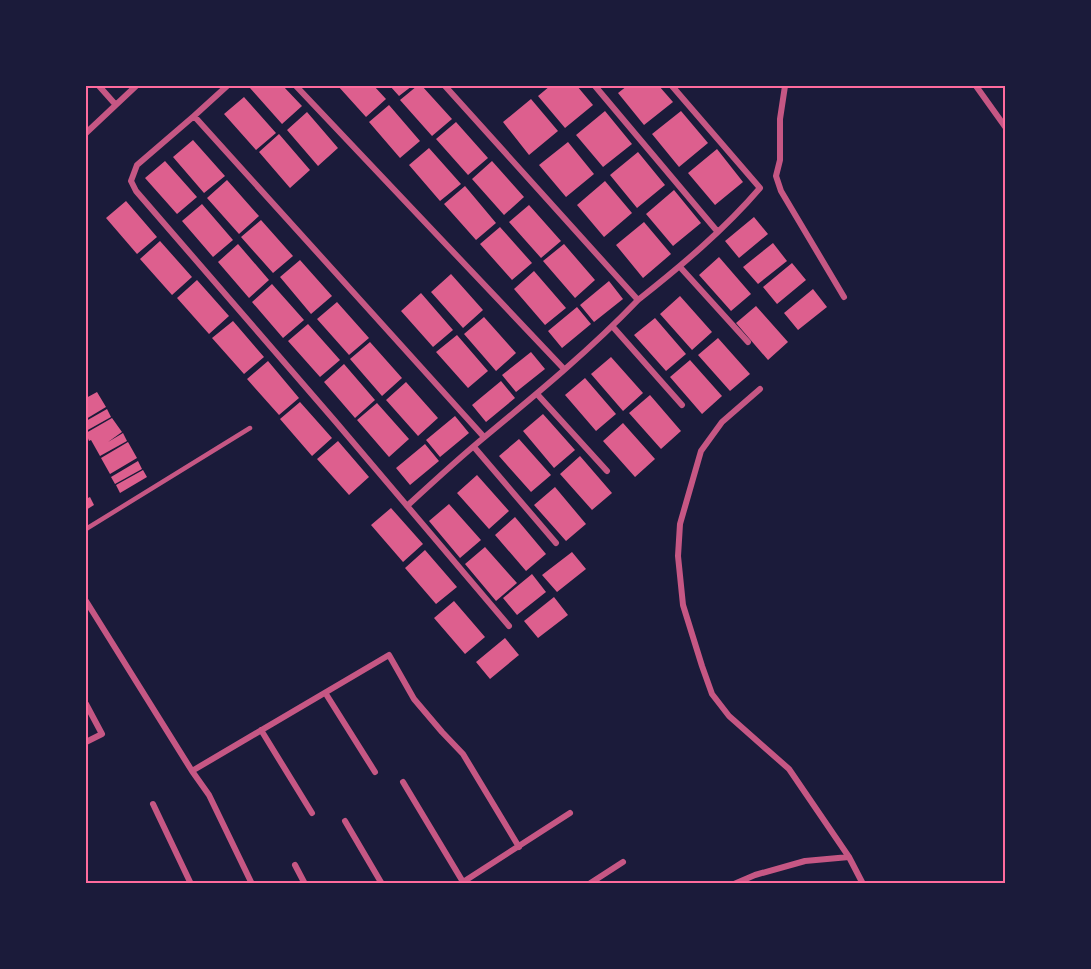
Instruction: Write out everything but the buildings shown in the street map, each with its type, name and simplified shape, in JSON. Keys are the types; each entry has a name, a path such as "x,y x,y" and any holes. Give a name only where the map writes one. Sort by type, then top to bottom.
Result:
{"street":[{"path":"99,86 115,104"},
{"path":"86,133 136,86"},
{"path":"227,86 137,165 131,181 136,191 510,626"},
{"path":"296,86 564,369"},
{"path":"445,86 638,300"},
{"path":"595,86 717,231"},
{"path":"407,506 613,327 638,300 680,267 746,204 759,188 672,86"},
{"path":"785,86 780,119 780,160 776,176 781,191 844,297"},
{"path":"976,86 1005,128"},
{"path":"194,116 484,437"},
{"path":"680,267 748,342"},
{"path":"613,327 682,405"},
{"path":"760,389 722,422 701,451 680,524 678,556 683,605 712,694 729,716 789,769 849,856 863,884"},
{"path":"537,394 607,471"},
{"path":"474,447 556,543"},
{"path":"86,601 209,795 252,884"},
{"path":"192,771 391,656 414,699 463,754 519,847"},
{"path":"326,694 375,772"},
{"path":"86,704 102,734 86,742"},
{"path":"261,730 312,813"},
{"path":"403,782 462,883 570,813"},
{"path":"153,804 191,884"},
{"path":"345,821 382,884"},
{"path":"734,884 755,875 806,861 849,856"},
{"path":"589,884 623,862"},
{"path":"295,865 305,884"}],"lane":[{"path":"86,529 250,428"}]}
